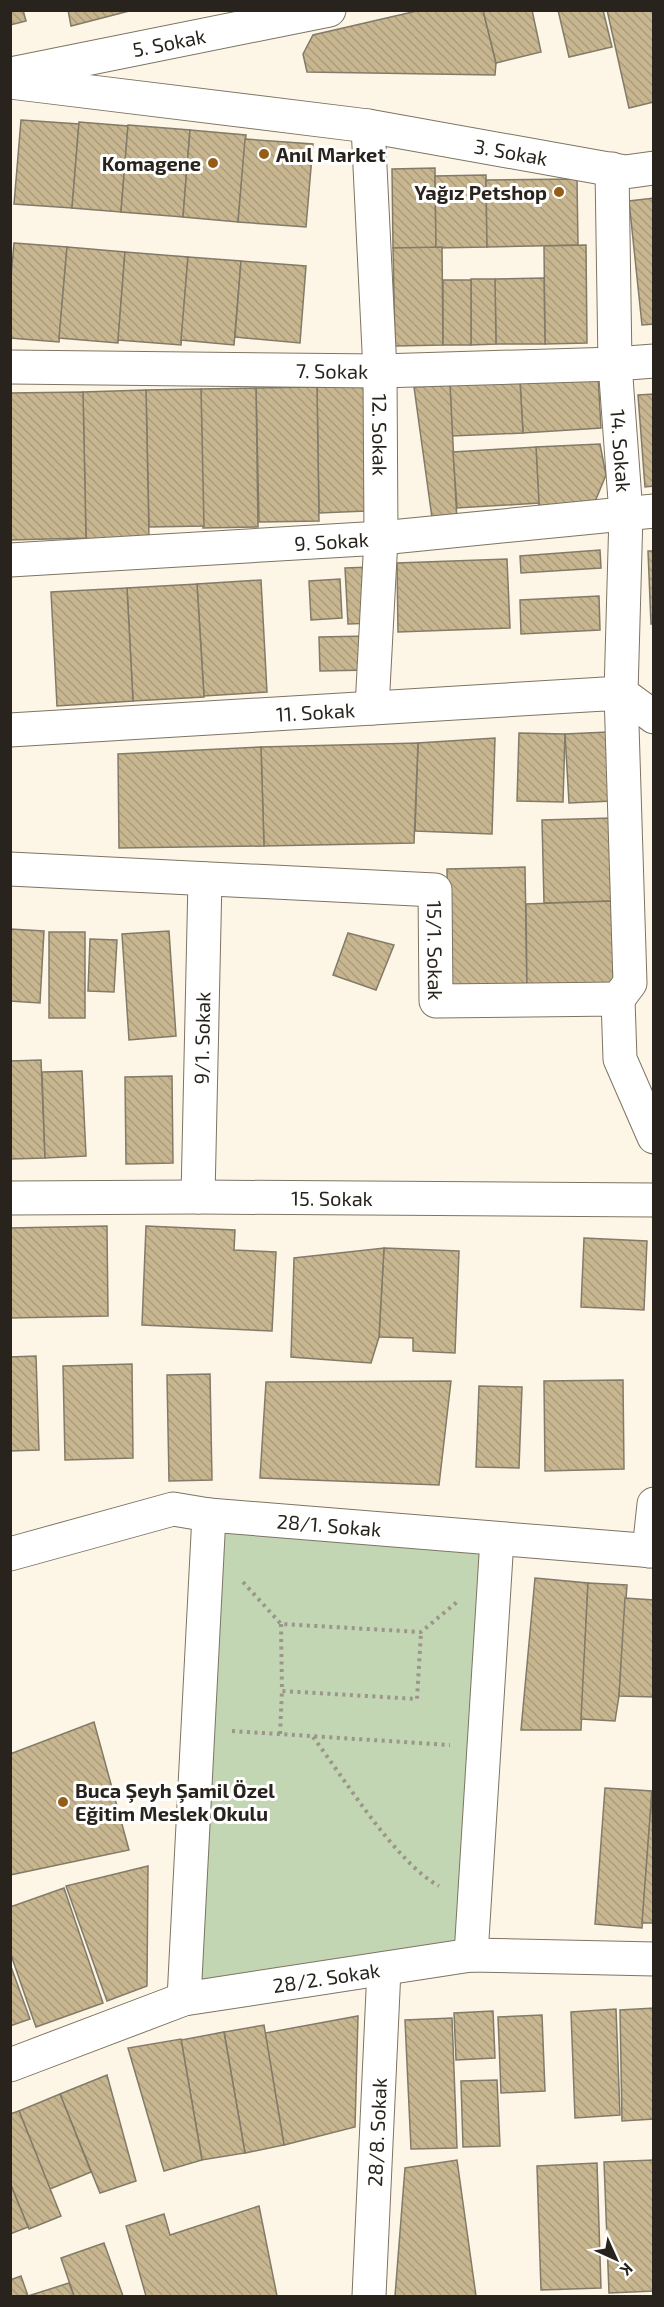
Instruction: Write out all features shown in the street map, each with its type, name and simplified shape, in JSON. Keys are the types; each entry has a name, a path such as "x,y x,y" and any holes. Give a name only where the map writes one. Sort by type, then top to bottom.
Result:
{"street":[{"name":"5. Sokak","path":"10,74 329,10"},
{"name":"3. Sokak","path":"10,82 368,126 625,172 654,168"},
{"name":"12. Sokak","path":"368,126 380,371 381,538 372,708"},
{"name":"14. Sokak","path":"612,169 615,364 640,513 621,693 630,983 618,999"},
{"name":"7. Sokak","path":"10,367 380,371 654,361"},
{"name":"9. Sokak","path":"10,560 381,538 640,513"},
{"name":"11. Sokak","path":"10,730 621,693"},
{"path":"621,693 654,717"},
{"name":"15/1. Sokak","path":"10,869 435,890 436,1001 618,999"},
{"name":"9/1. Sokak","path":"198,1197 205,879"},
{"path":"618,999 620,1059 654,1137"},
{"name":"15. Sokak","path":"10,1198 654,1200"},
{"path":"651,1551 654,1504"},
{"name":"28/1. Sokak","path":"10,1554 173,1509 209,1515 651,1551"},
{"path":"184,1999 209,1515"},
{"path":"471,1955 497,1539"},
{"name":"28/2. Sokak","path":"10,2065 184,1999 471,1955 654,1959"},
{"name":"28/8. Sokak","path":"369,2296 384,1969"}],"path":[{"path":"240,1580 280,1624 282,1691 280,1734"},
{"path":"280,1624 421,1632 464,1596"},
{"path":"282,1691 417,1699 421,1632"},
{"path":"227,1731 458,1745"},
{"path":"312,1736 394,1845 426,1879 442,1887 475,1893"}],"green space":[{"path":"209,1515 497,1539 471,1955 184,1999"}],"building":[{"path":"10,10 23,10 26,21 10,25"},
{"path":"68,10 133,10 71,26"},
{"path":"421,10 483,10 496,63 495,75 307,72 303,54 313,35"},
{"path":"483,10 532,10 541,52 496,63"},
{"path":"558,10 603,10 612,47 569,57"},
{"path":"607,10 654,10 654,102 629,108"},
{"path":"21,120 79,124 72,208 14,204"},
{"path":"79,122 128,126 121,212 72,208"},
{"path":"128,125 190,130 183,217 121,212"},
{"path":"190,130 246,135 238,222 183,217"},
{"path":"245,139 313,144 306,227 238,222"},
{"path":"435,168 436,248 393,248 392,169"},
{"path":"486,175 487,247 436,248 435,176"},
{"path":"577,179 578,245 487,247 486,180"},
{"path":"654,198 654,324 642,325 629,201"},
{"path":"14,243 67,247 59,342 10,338 10,288"},
{"path":"586,245 587,343 545,344 544,246"},
{"path":"67,247 125,252 118,343 59,338"},
{"path":"442,247 443,345 395,346 393,248"},
{"path":"125,252 188,257 181,345 118,340"},
{"path":"188,257 241,261 234,345 181,340"},
{"path":"241,261 306,266 300,343 235,337"},
{"path":"544,278 545,344 496,344 495,279"},
{"path":"471,279 495,279 496,344 471,345"},
{"path":"443,280 471,280 471,345 443,345"},
{"path":"598,375 601,428 523,433 520,381"},
{"path":"520,381 523,433 452,436 450,385"},
{"path":"450,385 457,521 433,525 414,387"},
{"path":"364,386 366,511 319,513 317,387"},
{"path":"317,387 319,521 259,522 256,388"},
{"path":"256,388 258,527 203,528 201,389"},
{"path":"201,389 204,526 149,527 146,390"},
{"path":"146,390 149,538 86,539 83,392"},
{"path":"83,392 86,538 10,540 10,393"},
{"path":"654,394 654,486 645,487 638,395"},
{"path":"600,444 606,475 592,509 539,509 536,447"},
{"path":"536,447 539,503 457,508 453,452"},
{"path":"600,550 601,568 521,573 520,556"},
{"path":"648,551 654,551 654,624 651,624"},
{"path":"507,559 510,628 398,632 397,563"},
{"path":"371,567 374,623 348,624 345,568"},
{"path":"340,579 342,618 311,620 309,581"},
{"path":"261,580 267,692 204,696 197,584"},
{"path":"197,584 204,697 133,701 127,588"},
{"path":"127,588 133,701 57,706 51,592"},
{"path":"599,596 600,630 521,634 520,600"},
{"path":"370,636 370,670 320,671 319,637"},
{"path":"608,732 612,801 569,803 565,734"},
{"path":"519,733 565,734 563,802 517,801"},
{"path":"495,738 492,834 415,831 418,743"},
{"path":"418,743 414,843 264,846 261,747"},
{"path":"261,747 264,846 119,848 118,754"},
{"path":"612,818 614,901 544,903 542,820"},
{"path":"525,867 527,992 449,994 447,869"},
{"path":"613,901 613,989 527,992 526,904"},
{"path":"10,929 44,931 40,1003 10,1001"},
{"path":"169,931 176,1036 129,1040 122,934"},
{"path":"49,932 85,932 85,1018 49,1018"},
{"path":"348,933 394,945 376,990 333,975"},
{"path":"90,939 117,940 114,992 88,991"},
{"path":"41,1060 45,1158 10,1159 10,1061"},
{"path":"82,1071 86,1156 45,1158 42,1072"},
{"path":"172,1076 173,1163 126,1164 125,1077"},
{"path":"107,1226 108,1316 10,1318 10,1228"},
{"path":"146,1226 235,1230 234,1250 276,1252 272,1331 142,1325"},
{"path":"584,1238 647,1241 644,1310 581,1307"},
{"path":"384,1248 459,1251 455,1353 413,1351 413,1338 379,1337"},
{"path":"384,1248 379,1337 371,1363 291,1357 294,1258"},
{"path":"36,1356 39,1450 10,1451 10,1357"},
{"path":"132,1364 133,1458 65,1460 63,1366"},
{"path":"210,1374 212,1480 169,1481 167,1375"},
{"path":"623,1380 624,1469 545,1471 544,1381"},
{"path":"451,1381 439,1485 260,1478 266,1382"},
{"path":"479,1386 522,1387 519,1468 476,1467"},
{"path":"535,1578 588,1583 581,1730 521,1730"},
{"path":"588,1583 627,1585 615,1721 581,1719"},
{"path":"625,1598 654,1600 654,1697 619,1696"},
{"name":"Buca Şeyh Şamil Özel Eğitim Meslek Okulu","path":"94,1722 129,1850 10,1875 10,1754"},
{"path":"605,1788 652,1791 642,1928 595,1924"},
{"path":"652,1791 654,1923 642,1923"},
{"path":"148,1866 147,1986 107,2001 66,1886"},
{"path":"64,1888 103,2003 36,2027 10,1952 10,1907"},
{"path":"10,1964 30,2019 10,2026"},
{"path":"654,2008 654,2119 622,2121 620,2010"},
{"path":"616,2009 620,2115 575,2118 571,2012"},
{"path":"493,2011 495,2058 456,2060 454,2013"},
{"path":"542,2015 545,2091 501,2093 498,2017"},
{"path":"358,2016 355,2127 284,2145 265,2033"},
{"path":"452,2018 457,2148 411,2149 405,2020"},
{"path":"264,2025 284,2145 245,2153 224,2032"},
{"path":"224,2032 245,2153 202,2160 181,2040"},
{"path":"181,2039 202,2160 164,2171 128,2048"},
{"path":"107,2075 136,2181 100,2193 60,2094"},
{"path":"497,2080 500,2146 463,2147 461,2081"},
{"path":"60,2094 91,2172 50,2189 19,2111"},
{"path":"19,2111 61,2216 29,2229 10,2183 10,2114"},
{"path":"457,2160 476,2296 395,2296 405,2168"},
{"path":"654,2160 654,2291 609,2293 604,2162"},
{"path":"597,2163 601,2288 541,2290 537,2166"},
{"path":"10,2183 28,2227 10,2234"},
{"path":"259,2206 277,2296 146,2296 126,2226 164,2214 170,2235"},
{"path":"104,2243 123,2296 74,2296 61,2258"},
{"path":"21,2276 28,2296 10,2296 10,2280"},
{"path":"69,2283 74,2296 28,2296"}],"place":[{"name":"Anıl Market","path":"264,154"},
{"name":"Komagene","path":"213,163"},
{"name":"Yağız Petshop","path":"559,192"},
{"name":"Buca Şeyh Şamil Özel Eğitim Meslek Okulu","path":"63,1802"}]}
